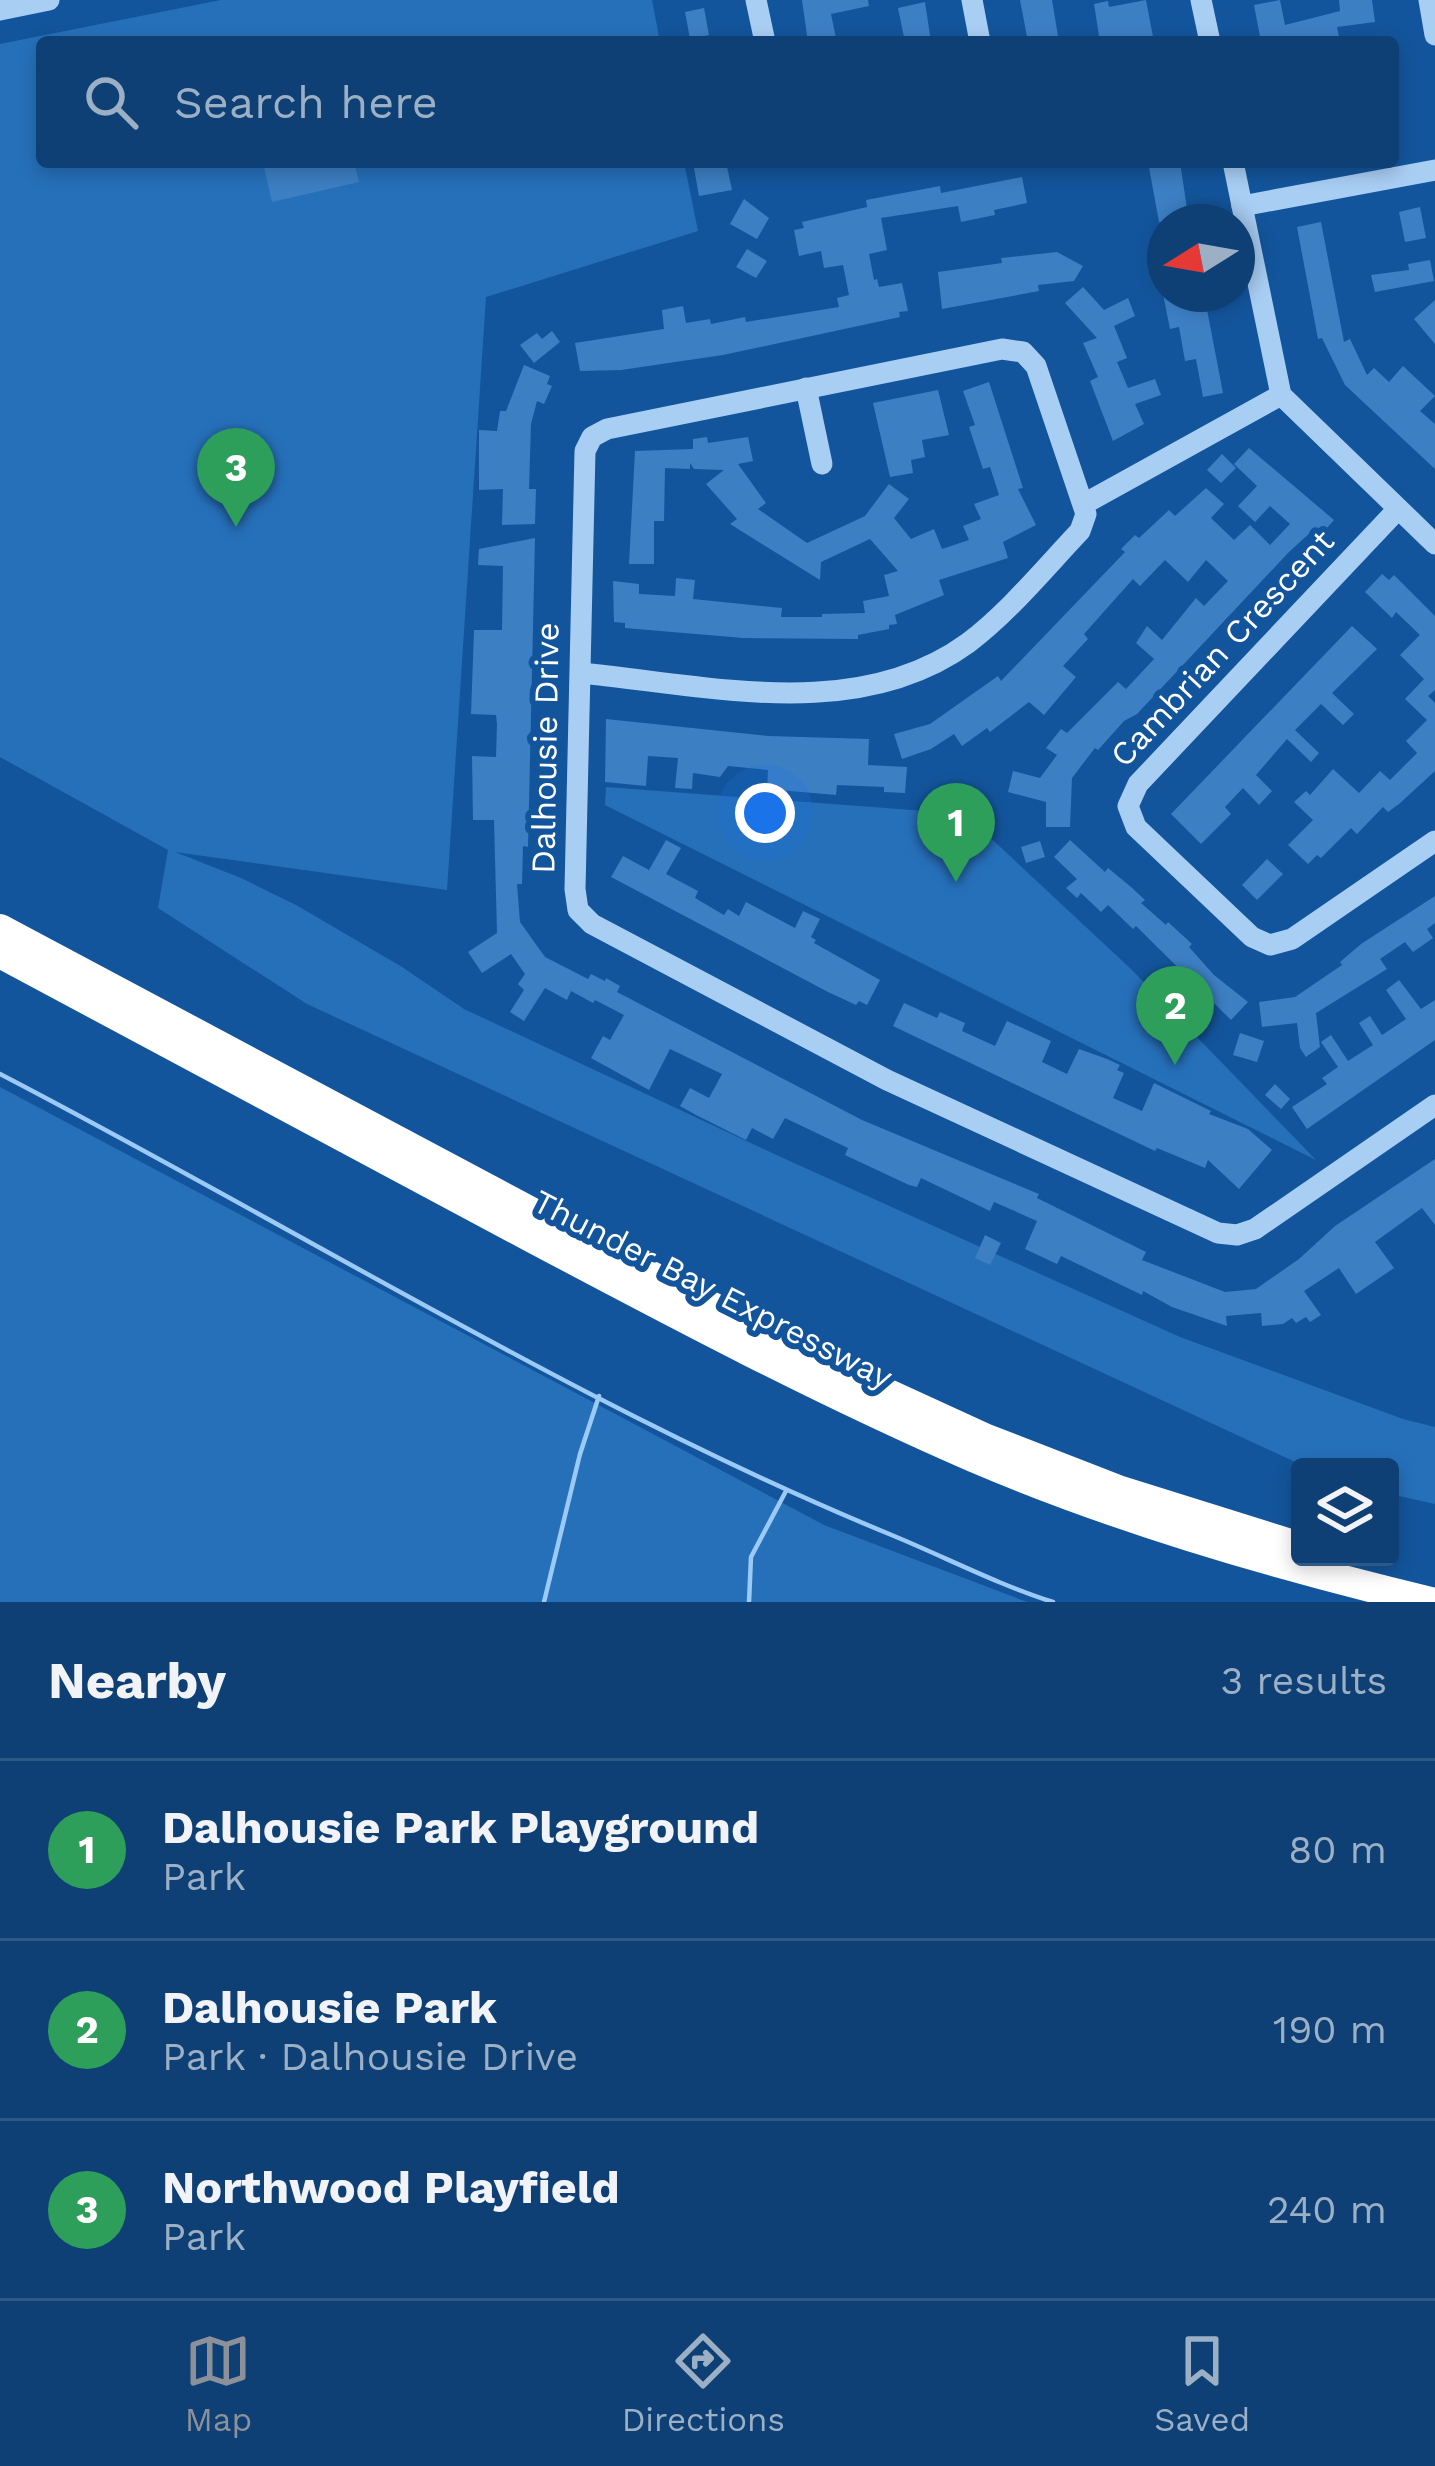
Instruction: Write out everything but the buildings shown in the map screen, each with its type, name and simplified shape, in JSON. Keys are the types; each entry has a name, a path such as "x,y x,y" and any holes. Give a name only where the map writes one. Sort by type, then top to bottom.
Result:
{"highway":[{"name":"Thunder Bay Expressway","path":"0,929 651,1276 853,1378 984,1438 1099,1483 1291,1544"},
{"name":"Thunder Bay Expressway","path":"0,953 642,1296 847,1400 978,1459 1113,1510 1257,1558 1431,1602"},
{"path":"1370,1566 1435,1583"}],"street":[{"path":"0,10 49,0"},
{"path":"756,0 764,36"},
{"path":"972,0 979,36"},
{"path":"1201,0 1209,36"},
{"path":"1429,0 1435,35"},
{"path":"1234,168 1242,204"},
{"path":"1253,204 1435,170"},
{"path":"1255,269 1281,395 1435,544"},
{"name":"Dalhousie Drive","path":"1084,504 1036,366 1023,352 1002,349 607,429 592,437 585,451 575,889 584,918 887,1080 1227,1235 1255,1229 1435,1105"},
{"path":"806,388 822,464"},
{"path":"580,673 805,694 834,694 890,682 940,660 985,629 1080,532 1084,504 1281,395"},
{"name":"Cambrian Crescent","path":"1398,508 1138,784 1127,806 1136,827 1252,937 1270,945 1292,939 1435,841"}],"shaded area":[{"path":"221,0 652,0 659,36 40,36"},
{"path":"36,37 36,168 685,168 698,231 486,297 447,890 175,852 296,905 464,1009 783,1158 1180,1337 1435,1427 1435,1504 1399,1496 1399,1458 1291,1460 307,1004 158,908 168,850 0,757 0,44"},
{"path":"606,787 965,814 1132,970 1316,1160 605,805"},
{"path":"0,1087 824,1525 1027,1602 0,1602"}],"waterway":[{"path":"0,1074 665,1432 779,1486 1053,1602"},
{"path":"544,1602 599,1396"},
{"path":"749,1602 751,1557 786,1491"}],"place":[{"name":"Northwood Playfield","path":"236,527"},
{"name":"Dalhousie Park Playground","path":"956,882"},
{"name":"Dalhousie Park","path":"1175,1065"}]}
